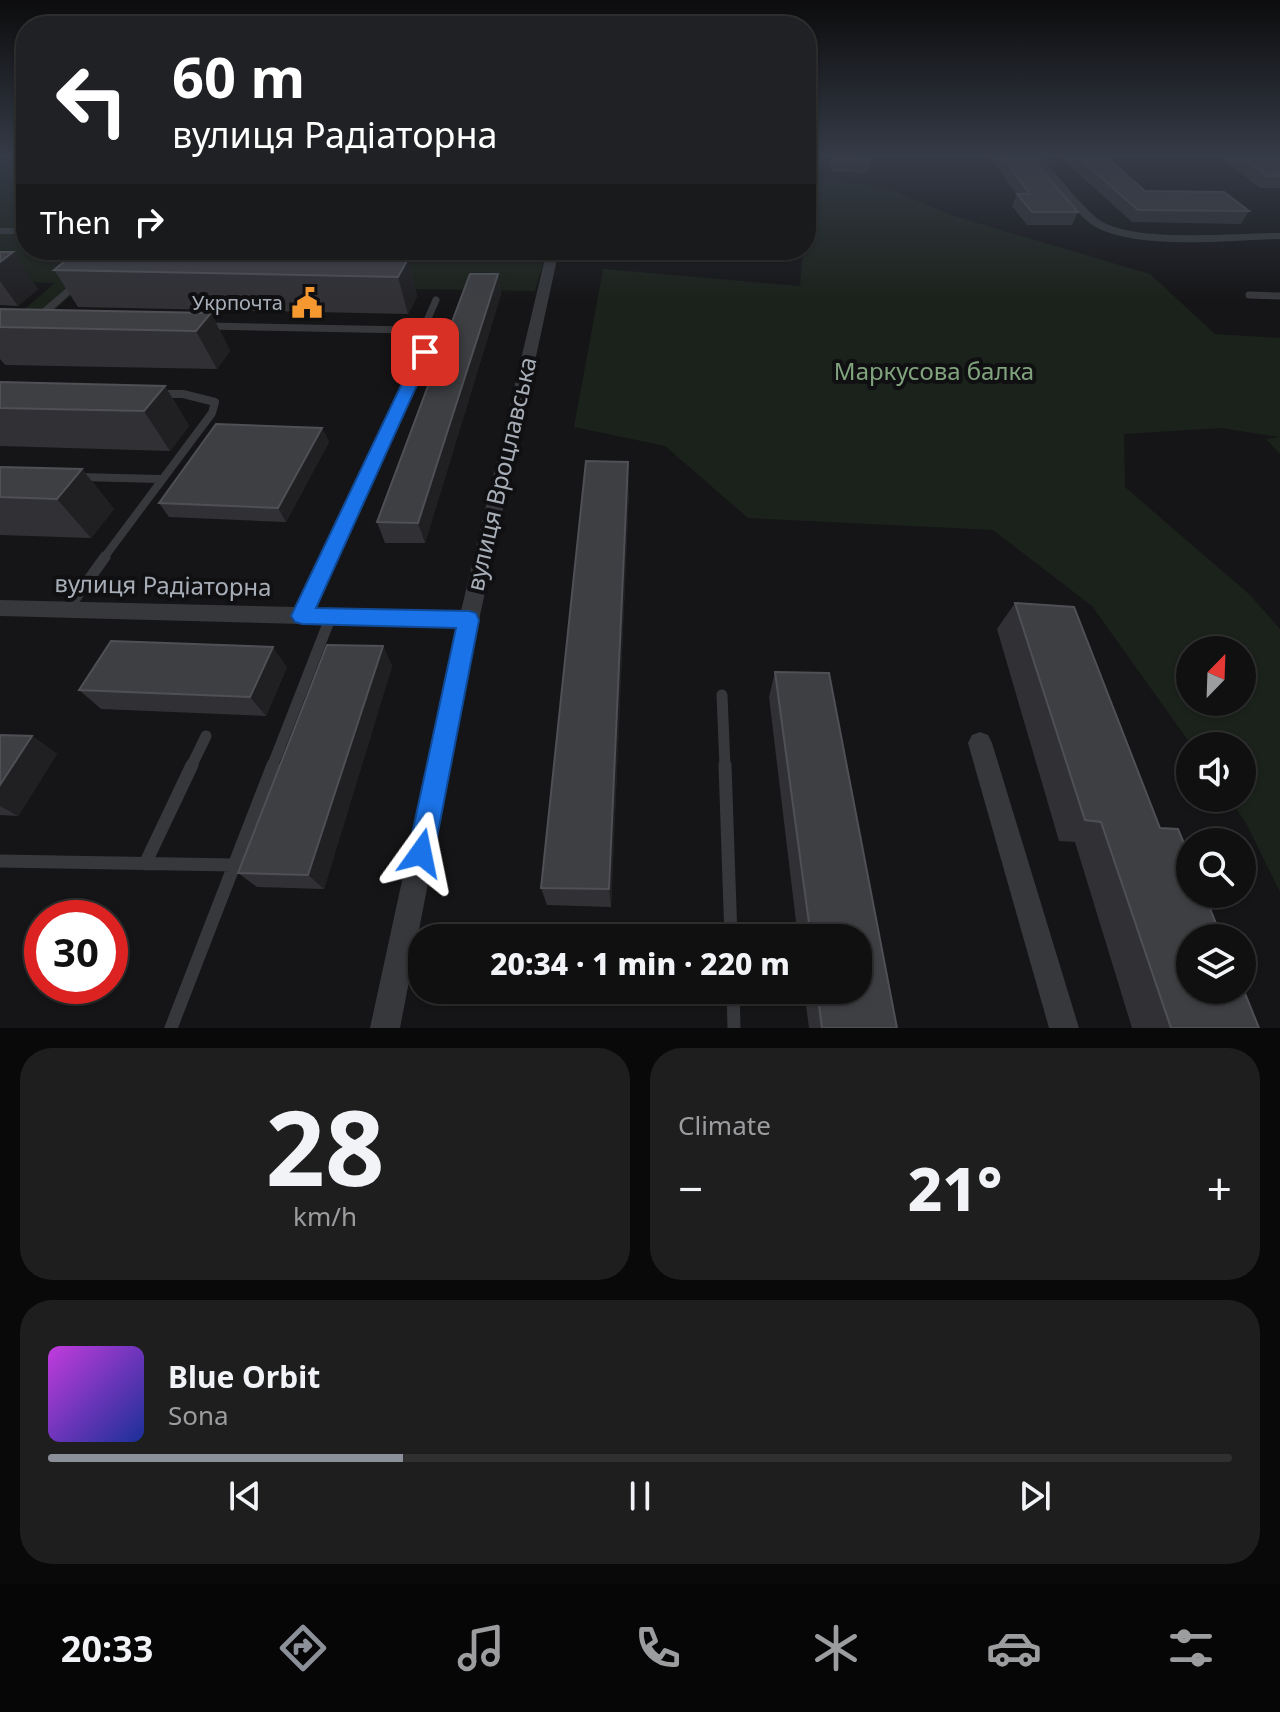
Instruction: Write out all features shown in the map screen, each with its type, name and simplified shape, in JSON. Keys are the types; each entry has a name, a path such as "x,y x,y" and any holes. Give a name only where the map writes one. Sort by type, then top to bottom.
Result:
{"street":[{"path":"1080,205 1096,223 1143,235 1280,236"},
{"name":"вулиця Вроцлавська","path":"385,1028 469,620 551,260"},
{"path":"23,330 94,270"},
{"name":"вулиця Радіаторна","path":"0,608 469,620"},
{"path":"980,743 1064,1028"}],"lane":[{"path":"1249,295 1280,296"},
{"path":"421,334 436,300"},
{"path":"193,326 409,330 421,334 428,344 302,616"},
{"path":"67,610 160,479 212,413 215,402 183,394 152,393"},
{"path":"64,476 160,479"},
{"path":"171,1028 331,616"},
{"path":"722,695 730,924"},
{"path":"145,864 206,736"},
{"path":"0,861 234,865"},
{"path":"733,1004 734,1028"}],"green space":[{"path":"0,205 16,205 16,260 544,260 535,291 84,284 0,358 0,330 55,283 0,281"},
{"name":"Маркусова балка","path":"816,205 928,205 954,216 1150,274 1215,334 1280,338 1280,454 1266,439 1279,437 1221,428 1124,434 1125,487 1250,595 1280,629 1280,892 1256,843 1256,828 1248,828 1239,812 1256,812 1256,732 1182,732 1092,606 993,530 748,518 665,446 574,427 603,269 800,286 802,260 816,260"}],"building":[{"path":"1026,205 1072,205 1078,212 1032,212"},
{"path":"1132,205 1241,205 1249,211 1138,210"},
{"path":"0,252 13,252 0,262"},
{"path":"66,260 407,260 398,277 54,270"},
{"path":"470,274 498,274 418,523 377,522"},
{"path":"0,309 211,313 196,331 0,327"},
{"path":"0,382 165,386 144,411 0,408"},
{"path":"216,424 322,428 278,508 159,503"},
{"path":"586,461 628,462 609,889 541,888"},
{"path":"0,467 82,469 57,499 0,497"},
{"path":"1015,603 1074,607 1160,828 1176,829 1176,908 1210,908 1216,924 1176,924 1176,1004 1249,1004 1259,1028 1171,1028 1101,822 1085,820"},
{"path":"111,641 273,647 250,697 79,690"},
{"path":"327,645 383,646 308,875 238,873"},
{"path":"775,672 829,673 897,1028 822,1028 819,1004 872,1004 872,924 809,924"},
{"path":"0,735 32,736 0,785"}],"place":[{"name":"Укрпочта","path":"307,303"}],"route":[{"path":"421,853 469,620 302,616 425,352"}]}
